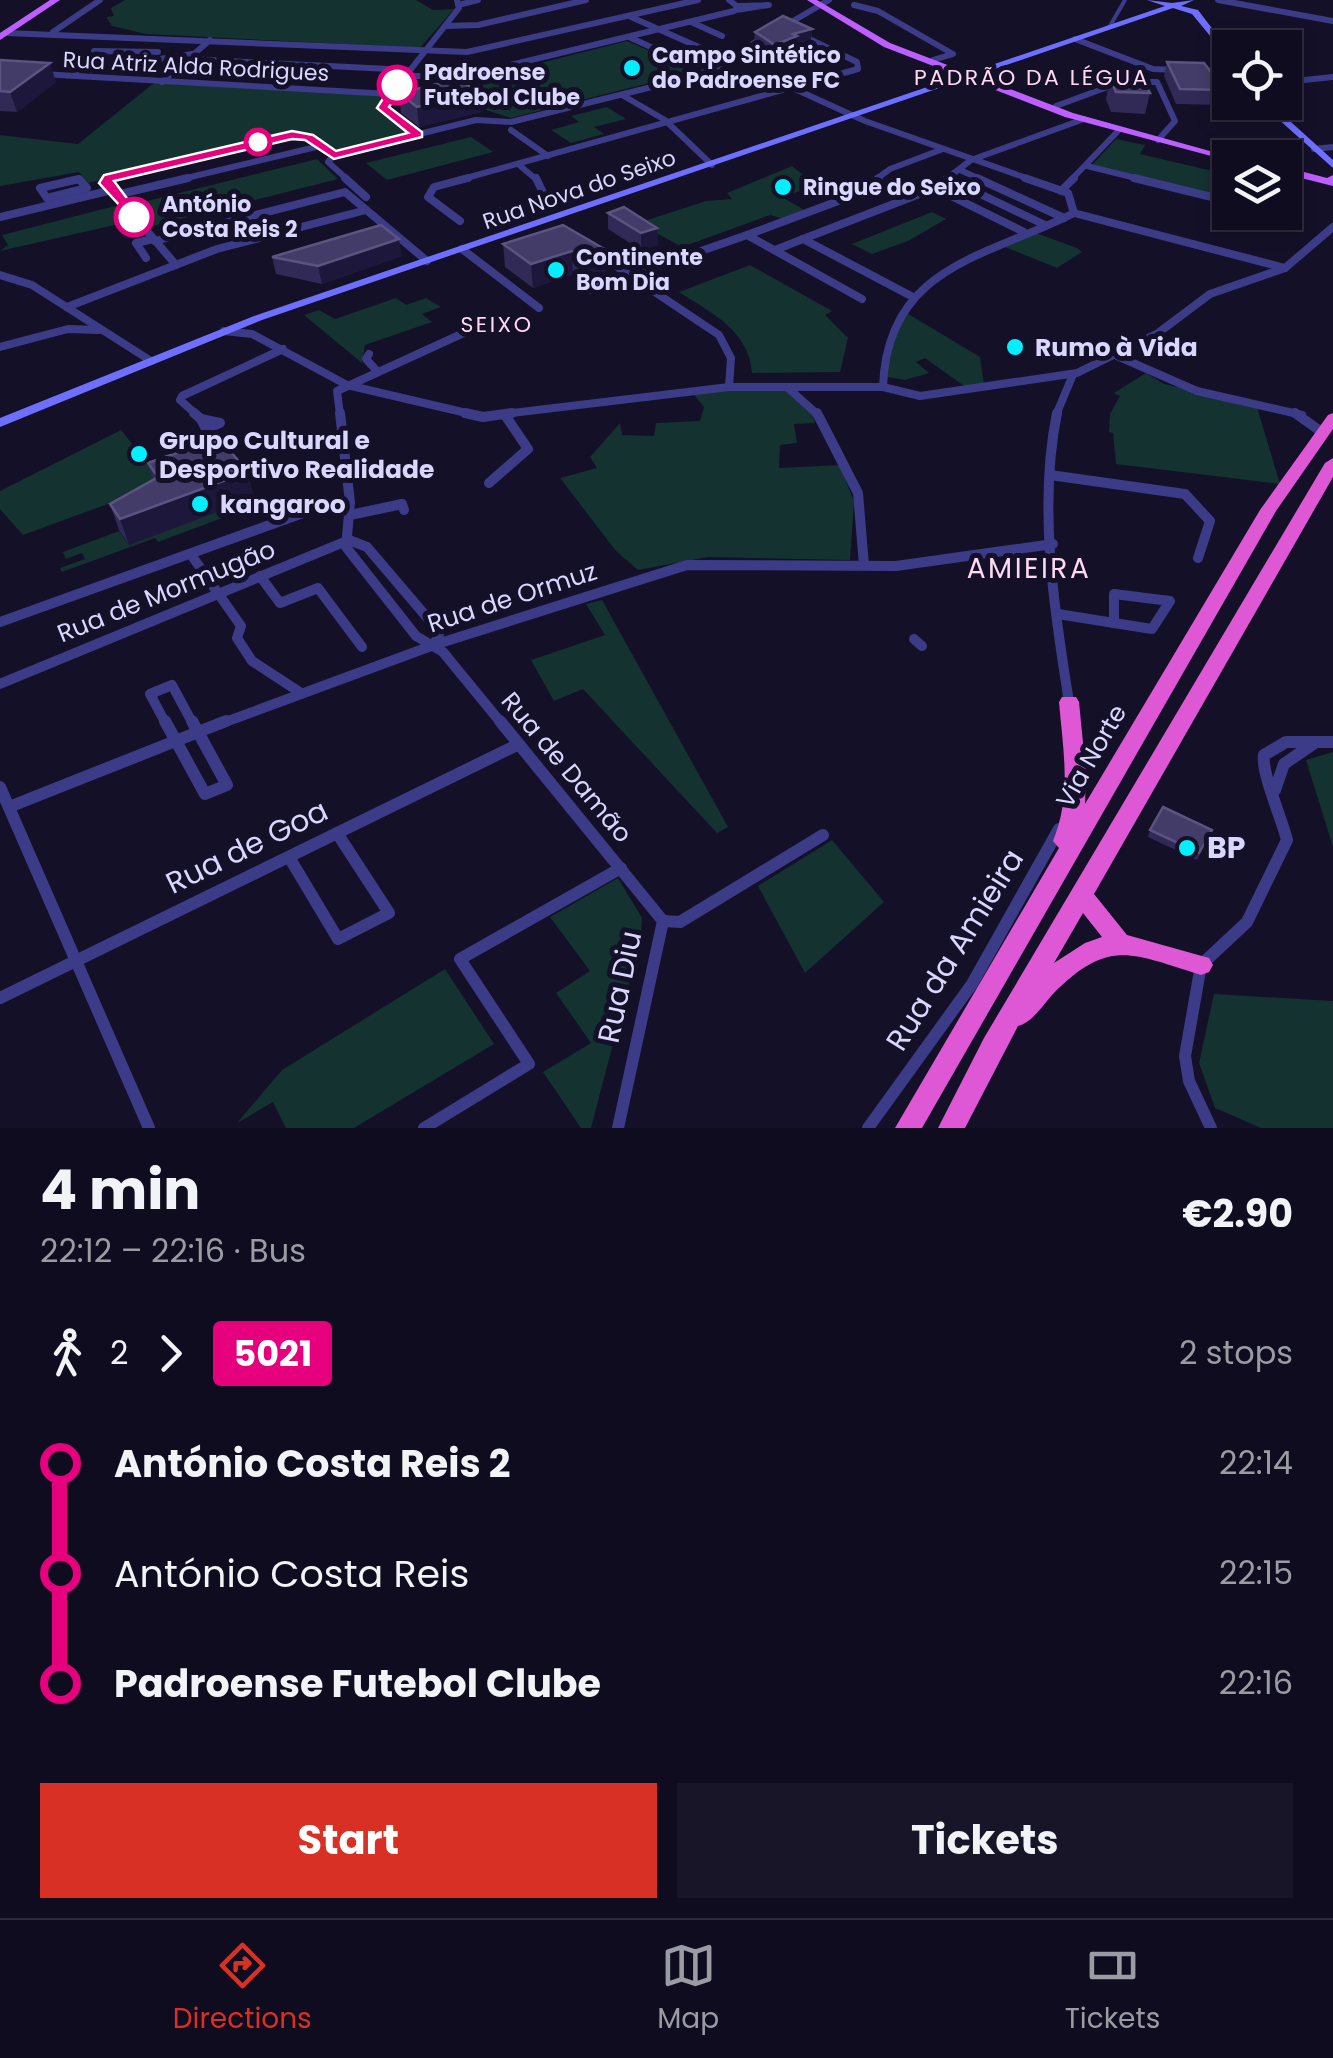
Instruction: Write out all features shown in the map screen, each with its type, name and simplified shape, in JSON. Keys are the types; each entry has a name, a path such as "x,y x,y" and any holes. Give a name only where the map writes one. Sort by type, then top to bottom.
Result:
{"highway":[{"name":"Via Norte","path":"909,1125 1268,510 1325,427"},
{"path":"951,1128 992,1046 1333,464"},
{"path":"1040,901 1073,823 1077,792 1070,702"},
{"path":"1082,895 1121,944"},
{"path":"992,1046 1050,981 1095,952 1121,944 1201,965"}],"main road":[{"path":"2,32 38,0"},
{"path":"2,32 56,0"},
{"path":"1151,0 1195,12 1212,34"},
{"name":"Rua Nova do Seixo","path":"0,423 223,330 462,249 552,224 1190,0"},
{"path":"821,2 933,60 1084,119"},
{"path":"821,2 887,45 1118,131 1212,154"},
{"path":"1283,120 1333,165"},
{"path":"1302,174 1330,180"}],"street":[{"path":"52,33 100,0"},
{"path":"418,134 382,108 445,26 458,2 478,0"},
{"path":"445,26 478,26 586,0"},
{"path":"2,32 425,51 494,49 698,0"},
{"path":"701,27 732,19 734,9 730,0"},
{"path":"1110,26 1125,0"},
{"path":"1218,0 1333,21"},
{"path":"366,197 328,162 334,155 476,120 512,122 699,75 821,2"},
{"path":"854,4 878,10 952,54 933,60"},
{"path":"94,51 175,53 458,77 734,9 769,5 734,9"},
{"path":"630,16 728,60"},
{"path":"690,22 722,36"},
{"path":"460,221 427,194 434,187 796,90 860,66 784,27"},
{"path":"630,37 693,66 706,62"},
{"path":"1075,39 1152,69 1212,71"},
{"path":"162,82 210,40"},
{"path":"60,76 175,53"},
{"name":"Rua Atriz Alda Rodrigues","path":"40,74 390,94"},
{"path":"1302,81 1333,78"},
{"path":"1056,106 1121,82 1157,82 1176,121 1158,140"},
{"path":"632,98 638,90"},
{"path":"796,90 856,117 1061,190 1072,196 1074,212"},
{"path":"621,95 632,98 666,124 712,165"},
{"path":"775,250 935,188 972,160 1084,119"},
{"path":"512,130 548,156"},
{"path":"1061,190 1118,131"},
{"path":"176,265 106,181 289,136 306,136 334,155"},
{"path":"50,201 114,193 320,146"},
{"path":"1314,149 1333,147"},
{"path":"589,290 857,194 893,167 943,149"},
{"path":"484,216 546,200 535,176 518,164"},
{"path":"1087,166 1212,196"},
{"path":"960,170 1064,218"},
{"path":"949,178 1045,225"},
{"path":"0,217 50,201 87,188 79,179 40,188 50,201"},
{"path":"935,188 1024,232"},
{"path":"146,258 136,243 345,192 426,261"},
{"path":"67,307 217,248 366,210"},
{"path":"883,386 882,362 895,320 913,298 987,248 1074,212 1286,268"},
{"path":"223,330 252,334 348,384 470,415 506,415 610,398 729,387 883,386 920,396 1076,373 1117,356 1174,322 1210,294 1286,268 1333,227"},
{"path":"747,235 862,298"},
{"path":"803,240 913,298"},
{"path":"590,248 719,335 731,358 729,387"},
{"path":"462,249 539,308"},
{"path":"0,274 20,278 151,361"},
{"path":"68,330 82,318"},
{"path":"252,334 258,318"},
{"path":"0,347 68,330 99,330"},
{"path":"349,540 350,516 336,394 364,375 468,331"},
{"path":"201,419 180,397 282,349"},
{"path":"369,354 366,361 376,370"},
{"path":"1117,356 1198,391 1301,414 1325,427"},
{"path":"1070,702 1058,614 1050,474 1053,418 1062,387 1076,373"},
{"path":"332,378 364,375"},
{"path":"1043,380 1062,387"},
{"path":"787,386 812,408 847,466 858,493 864,566"},
{"path":"489,482 528,449 506,415"},
{"path":"1050,474 1185,494 1210,521 1198,558"},
{"path":"350,516 402,504 404,510"},
{"path":"0,622 303,514"},
{"name":"Rua de Mormugão","path":"0,684 349,540"},
{"name":"Rua de Damão","path":"434,645 436,628 367,547 349,540 349,554 416,636 434,645 662,921"},
{"name":"Rua de Ormuz","path":"8,808 198,731 434,645 686,565 864,566 943,562 1053,544"},
{"path":"192,556 240,626 237,638 252,661 301,694"},
{"path":"260,576 280,603 318,588 362,647"},
{"path":"1058,614 1114,623 1152,629 1170,601 1114,594 1114,623"},
{"path":"172,685 227,785 205,794 176,740 150,694 172,685"},
{"path":"1210,1128 1190,1081 1185,1056 1201,965 1247,922 1269,883 1286,840 1275,792 1262,766 1264,755 1286,742 1333,742"},
{"path":"1275,792 1284,764 1314,743"},
{"name":"Rua de Goa","path":"0,998 517,745"},
{"path":"0,787 150,1128"},
{"name":"Rua da Amieira","path":"868,1128 934,1044 962,1000 1077,792"},
{"path":"290,857 338,939 388,913 338,833"},
{"name":"Rua Diu","path":"618,1128 662,921 680,922 822,835"},
{"path":"424,1128 529,1064 460,959 621,868"}],"green space":[{"path":"125,0 416,0 433,10 454,9 420,48 146,34 112,26 106,17 114,16 111,8"},
{"path":"627,41 697,71 511,118 486,110 450,86"},
{"path":"154,83 381,96 378,109 408,132 340,151 308,134 292,133 88,183 79,172 0,186 0,135 78,144"},
{"path":"607,107 626,119 594,127 604,134 571,143 551,130 579,122 571,116"},
{"path":"471,137 493,152 387,180 366,163"},
{"path":"1116,139 1145,145 1140,154 1212,171 1212,195 1092,165"},
{"path":"317,159 338,179 149,227 131,205"},
{"path":"792,166 817,186 838,193 806,189 782,197 806,211 784,219 770,215 682,247 638,223 706,201 732,199 727,193"},
{"path":"115,206 128,222 0,251 8,245 2,235"},
{"path":"932,212 946,219 908,241 872,254 852,244"},
{"path":"1033,232 1082,252 1057,268 1000,245"},
{"path":"750,265 832,311 825,315 848,338 840,372 752,373 744,345 736,334 679,292"},
{"path":"396,298 406,305 426,298 441,307 422,314 432,322 365,345 362,363 304,315 319,310 335,319"},
{"path":"905,312 980,357 984,384 967,388 925,358 916,362 929,373 905,380 887,377 887,357"},
{"path":"1146,373 1164,384 1256,404 1280,484 1116,464 1113,433 1109,432 1110,414 1120,396 1114,393"},
{"path":"787,390 812,413 815,423 794,424 797,443 780,445 779,468 840,465 854,502 850,560 708,557 638,570 616,551 560,478 597,468 590,457 620,423 622,435 654,436 656,423 700,421 704,407 691,391"},
{"path":"121,430 149,465 157,486 23,535 0,509 0,491"},
{"path":"253,498 267,516 254,506 158,542 155,538 62,572 60,568 85,559 82,553 66,559 63,552 119,531 129,545"},
{"path":"602,600 728,827 717,833 583,689 554,701 531,660 605,635 586,604"},
{"path":"1333,752 1333,847 1306,760"},
{"path":"832,840 884,902 805,973 758,886"},
{"path":"618,878 642,918 641,937 591,1128 581,1128 543,1072 591,1043 556,993 590,971 550,917"},
{"path":"445,969 494,1044 354,1128 286,1128 273,1102 237,1123 282,1070"},
{"path":"1214,994 1333,1001 1333,1128 1261,1128 1215,1108 1199,1063"}],"building":[{"path":"783,16 812,29 775,45 755,32"},
{"path":"0,60 50,63 10,92 0,91"},
{"path":"1167,62 1204,63 1212,73 1212,90 1180,89"},
{"path":"1142,78 1150,93 1116,92 1110,79"},
{"path":"458,79 479,92 417,107 399,93"},
{"path":"624,207 657,228 641,233 608,213"},
{"path":"381,225 399,239 318,266 272,257"},
{"path":"563,225 606,250 583,258 572,251 531,264 503,244"},
{"path":"219,438 248,472 120,519 110,504 158,477 148,463"},
{"name":"BP","path":"1163,807 1212,830 1199,853 1150,830"}],"bus line":[{"name":"5021","path":"134,217 106,183 109,178 292,135 309,137 334,155 418,134 382,108 397,85"}],"place":[{"name":"Campo Sintético do Padroense FC","path":"632,68"},
{"name":"Padroense Futebol Clube","path":"397,85"},
{"name":"Ringue do Seixo","path":"783,187"},
{"name":"António Costa Reis 2","path":"134,217"},
{"name":"Continente Bom Dia","path":"556,270"},
{"name":"Rumo à Vida","path":"1015,347"},
{"name":"Grupo Cultural e Desportivo Realidade","path":"139,454"},
{"name":"kangaroo","path":"200,504"},
{"name":"BP","path":"1187,848"}],"district":[{"name":"PADRÃO DA LÉGUA","path":"1032,77"},
{"name":"SEIXO","path":"497,324"},
{"name":"AMIEIRA","path":"1029,568"}]}
